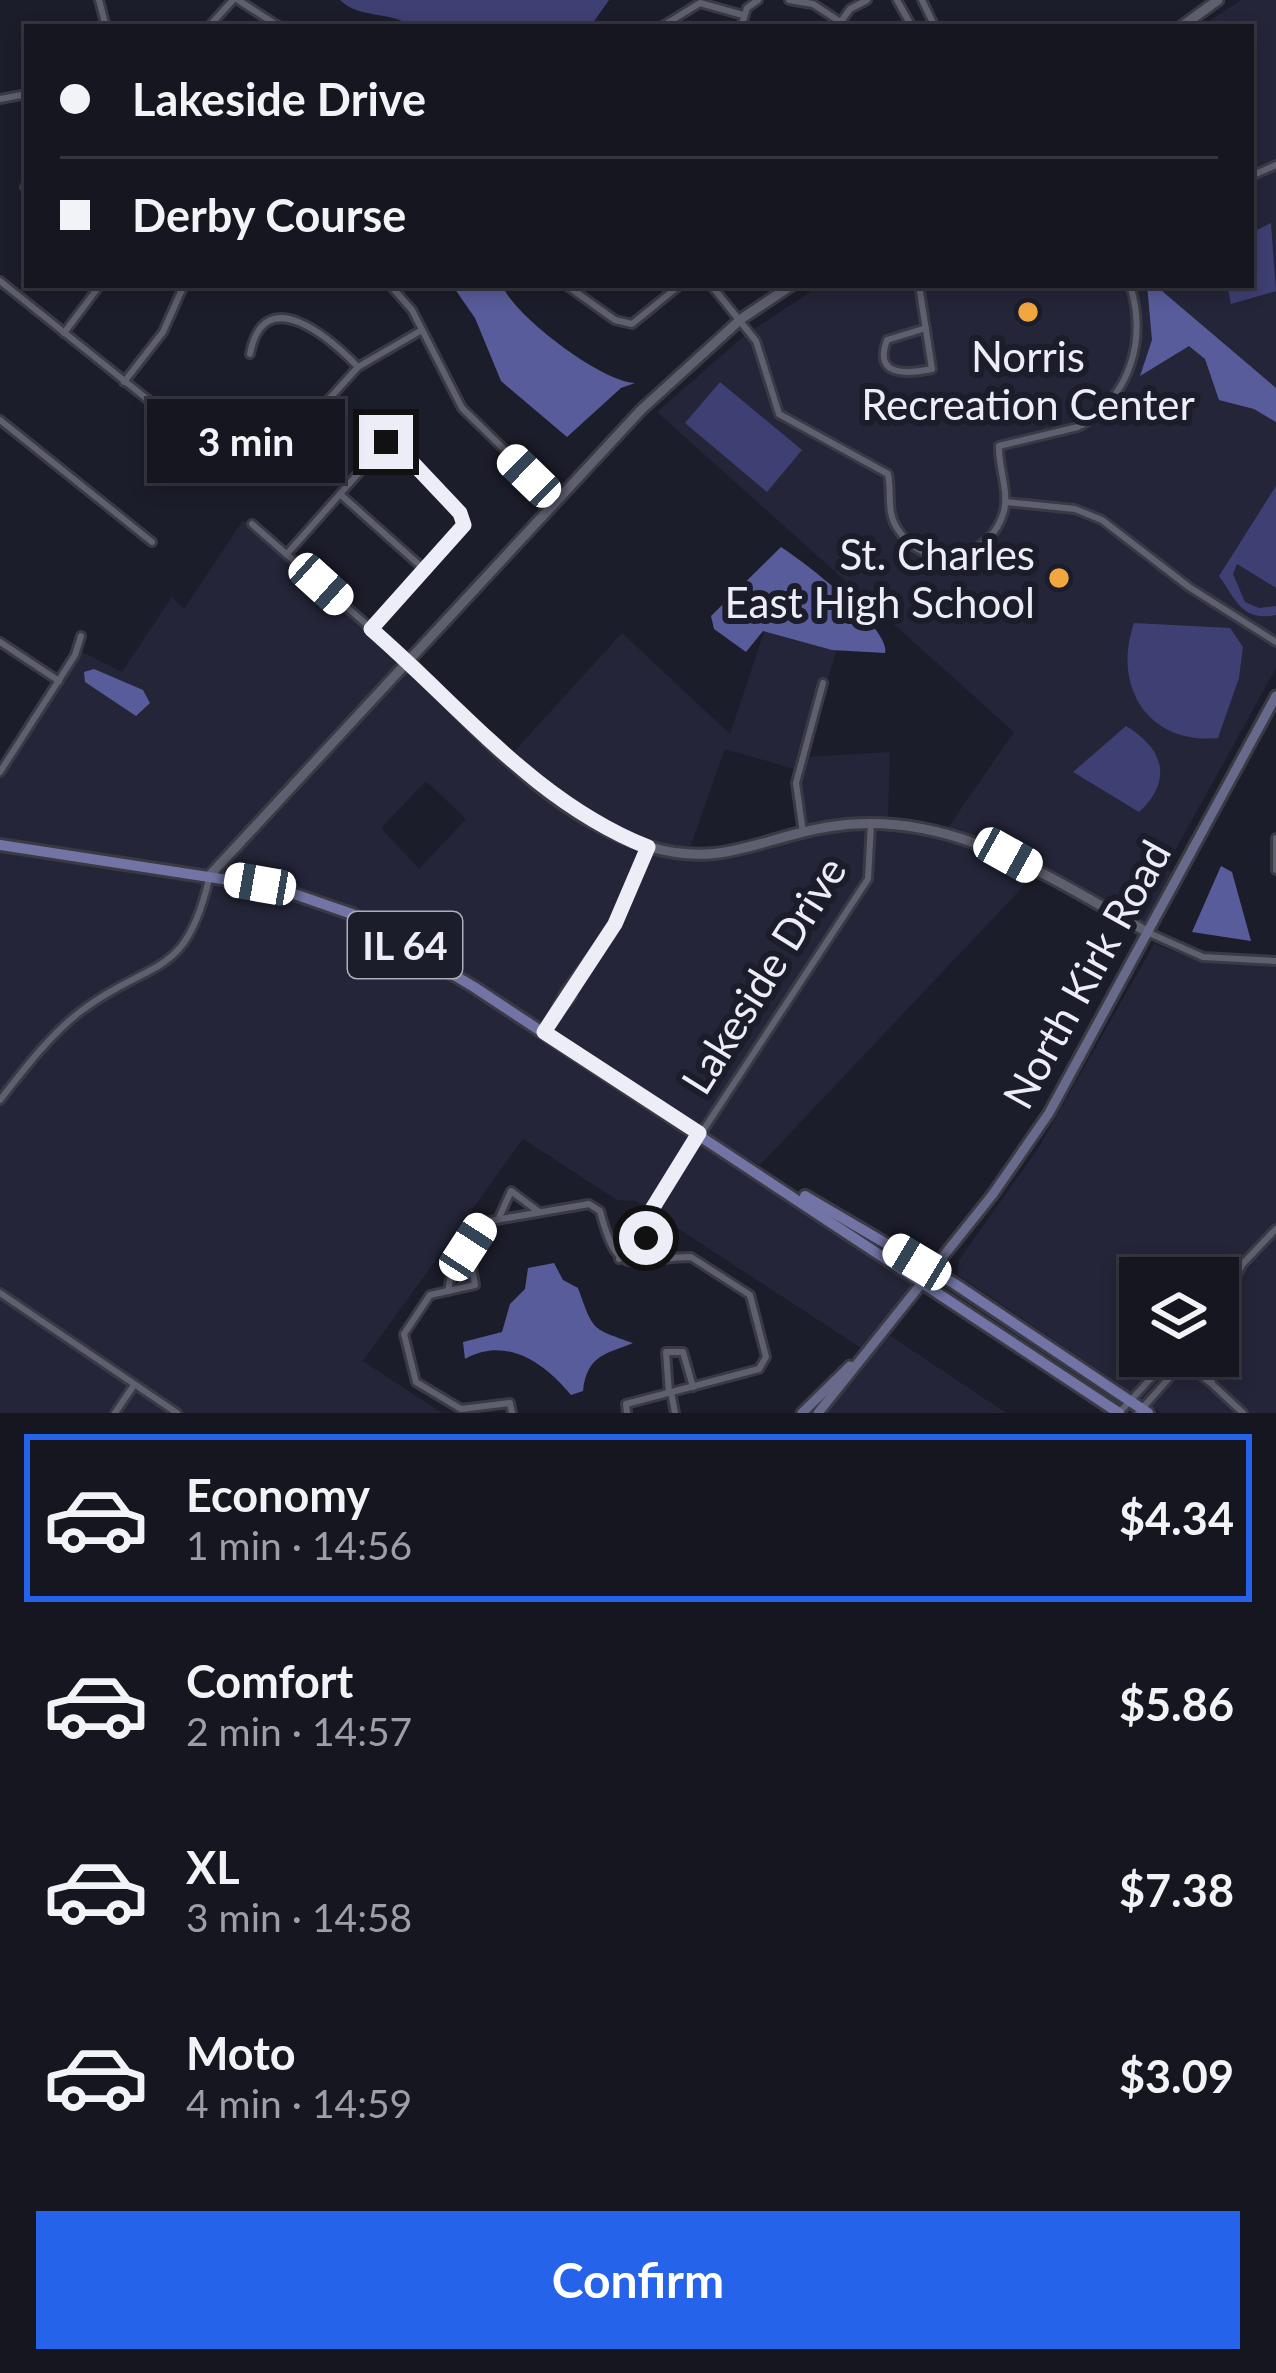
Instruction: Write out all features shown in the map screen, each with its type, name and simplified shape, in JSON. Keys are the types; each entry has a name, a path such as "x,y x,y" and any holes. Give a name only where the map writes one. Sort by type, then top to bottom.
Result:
{"main road":[{"name":"North Kirk Road","path":"859,1359 929,1277 1048,1113 1276,696"},
{"name":"IL 64","path":"0,845 274,887 352,914 1139,1409"},
{"name":"IL 64","path":"929,1277 1119,1413"},
{"path":"802,1413 859,1359"},
{"path":"818,1413 859,1359"}],"street":[{"path":"212,23 236,0 253,3 277,24"},
{"path":"742,24 743,15 758,0"},
{"path":"789,0 813,4 840,21 867,0"},
{"path":"1185,24 1218,0"},
{"path":"666,24 700,2 743,15"},
{"path":"0,281 202,439 252,448 302,429 358,367 422,330"},
{"path":"64,333 98,288"},
{"path":"124,382 163,332 183,288"},
{"path":"393,288 479,430 556,500"},
{"path":"570,288 615,320 632,324 676,288"},
{"path":"714,288 741,319 764,358 779,414 882,470 890,480 896,528 908,542 935,556 964,554 989,542 1006,502 999,446 1080,426 1118,392 1132,364 1138,320 1131,288"},
{"path":"0,1100 62,1027 175,956 199,922 210,875 407,660 641,410 741,319 788,288"},
{"path":"919,288 926,328 932,369 899,374 883,357 892,335 926,328"},
{"path":"250,354 258,331 269,323 298,320 329,336 358,367"},
{"path":"0,420 152,542"},
{"path":"287,554 386,442 393,442 463,518 460,534 371,629"},
{"path":"341,495 425,570"},
{"path":"1006,502 1085,511 1117,527 1189,587 1276,642"},
{"path":"252,524 554,798 592,824 648,847 722,856 803,833 872,824 922,827 975,841 1203,957 1276,961"},
{"path":"0,772 59,681 80,636"},
{"path":"0,642 59,681"},
{"path":"803,833 796,784 824,683"},
{"name":"Lakeside Drive","path":"631,1243 646,1238 649,1214 699,1133 868,879 872,824"},
{"path":"1276,838 1276,870"},
{"path":"544,1032 572,996 570,991 615,924 648,847"},
{"path":"498,1220 511,1191 540,1212"},
{"path":"512,1413 510,1403 461,1409 416,1382 404,1334 430,1295 475,1285 468,1247 484,1222 589,1204 600,1211 609,1247 620,1259 636,1265 691,1257 755,1302 764,1365 626,1404 627,1413"},
{"name":"Lakeside Drive","path":"620,1259 631,1243 631,1224 649,1214"},
{"path":"1240,1267 1276,1229"},
{"path":"448,1291 451,1274 470,1256"},
{"path":"0,1293 177,1413"},
{"path":"675,1413 666,1352 682,1352 693,1387"},
{"path":"1139,1409 1152,1377"},
{"path":"1119,1413 1139,1409 1168,1377"},
{"path":"1203,1377 1243,1413"},
{"path":"1211,1377 1212,1384"},
{"path":"115,1413 134,1385"}],"shaded area":[{"path":"340,0 609,0 592,24 408,24"},
{"name":"St. Charles East High School","path":"1241,0 1276,0 1276,668 1166,867 1175,877 1148,927 1037,864 982,838 947,829 1014,732 657,412 744,336 816,288 1254,288 1254,24 1205,24"},
{"path":"1271,223 1276,291 1231,304 1228,288 1254,288 1254,232"},
{"path":"720,382 802,450 767,492 685,423"},
{"path":"1276,486 1276,588 1237,564 1233,574 1245,602 1259,608 1276,606 1276,615 1254,615 1240,606 1219,576"},
{"path":"243,520 402,660 209,871 0,843 0,775 80,651 122,672 172,597 184,609"},
{"path":"767,623 838,645 805,757 890,752 888,820 799,831 792,795 795,769 725,749 688,853 596,822 550,792 511,755 622,633 730,734"},
{"path":"1134,623 1230,628 1243,647 1239,678 1218,738 1172,732 1141,706 1128,668"},
{"path":"408,665 543,794 589,826 645,848 614,919 544,1028 354,911 216,873","holes":["426,781 466,819 419,869 381,828"]},
{"path":"1126,726 1149,744 1159,765 1157,788 1139,812 1073,772"},
{"path":"874,826 962,839 1037,872 760,1165 704,1132 799,978 698,1130 548,1032 629,908 652,852 726,859 829,829"},
{"path":"0,848 206,877 196,920 173,954 58,1026 0,1095"},
{"path":"210,875 274,890 352,918 493,1003 920,1283 861,1348 636,1201 617,1200 523,1139 363,1361 442,1413 0,1413 0,1106 51,1040 87,1010 177,958 202,923"},
{"path":"1154,944 1207,963 1276,966 1276,1413 1162,1413 958,1275 959,1260 1039,1147"},
{"path":"886,1333 1006,1413 819,1413"}],"water":[{"path":"454,288 504,288 524,314 561,346 602,372 635,383 621,388 567,437 501,381 475,318"},
{"path":"1147,288 1159,288 1276,388 1276,422 1254,409 1219,400 1205,359 1189,346 1140,376 1152,340"},
{"path":"781,547 861,613 875,628 885,653 832,650 763,631 746,652 714,629 711,616"},
{"path":"94,669 143,690 150,703 136,716 85,682 84,672"},
{"path":"1221,866 1232,872 1251,941 1192,932"},
{"path":"554,1263 563,1280 578,1288 596,1326 633,1343 594,1362 583,1391 571,1395 538,1364 511,1352 481,1352 465,1359 463,1342 502,1332 510,1304 525,1289 528,1268"}],"place":[{"name":"Norris Recreation Center","path":"1028,312"},
{"name":"St. Charles East High School","path":"1059,578"}],"route":[{"path":"386,442 403,452 460,513 464,525 371,629 554,798 592,824 648,847 615,924 570,991 572,996 560,1016 544,1032 699,1133 649,1214 646,1238"}]}
